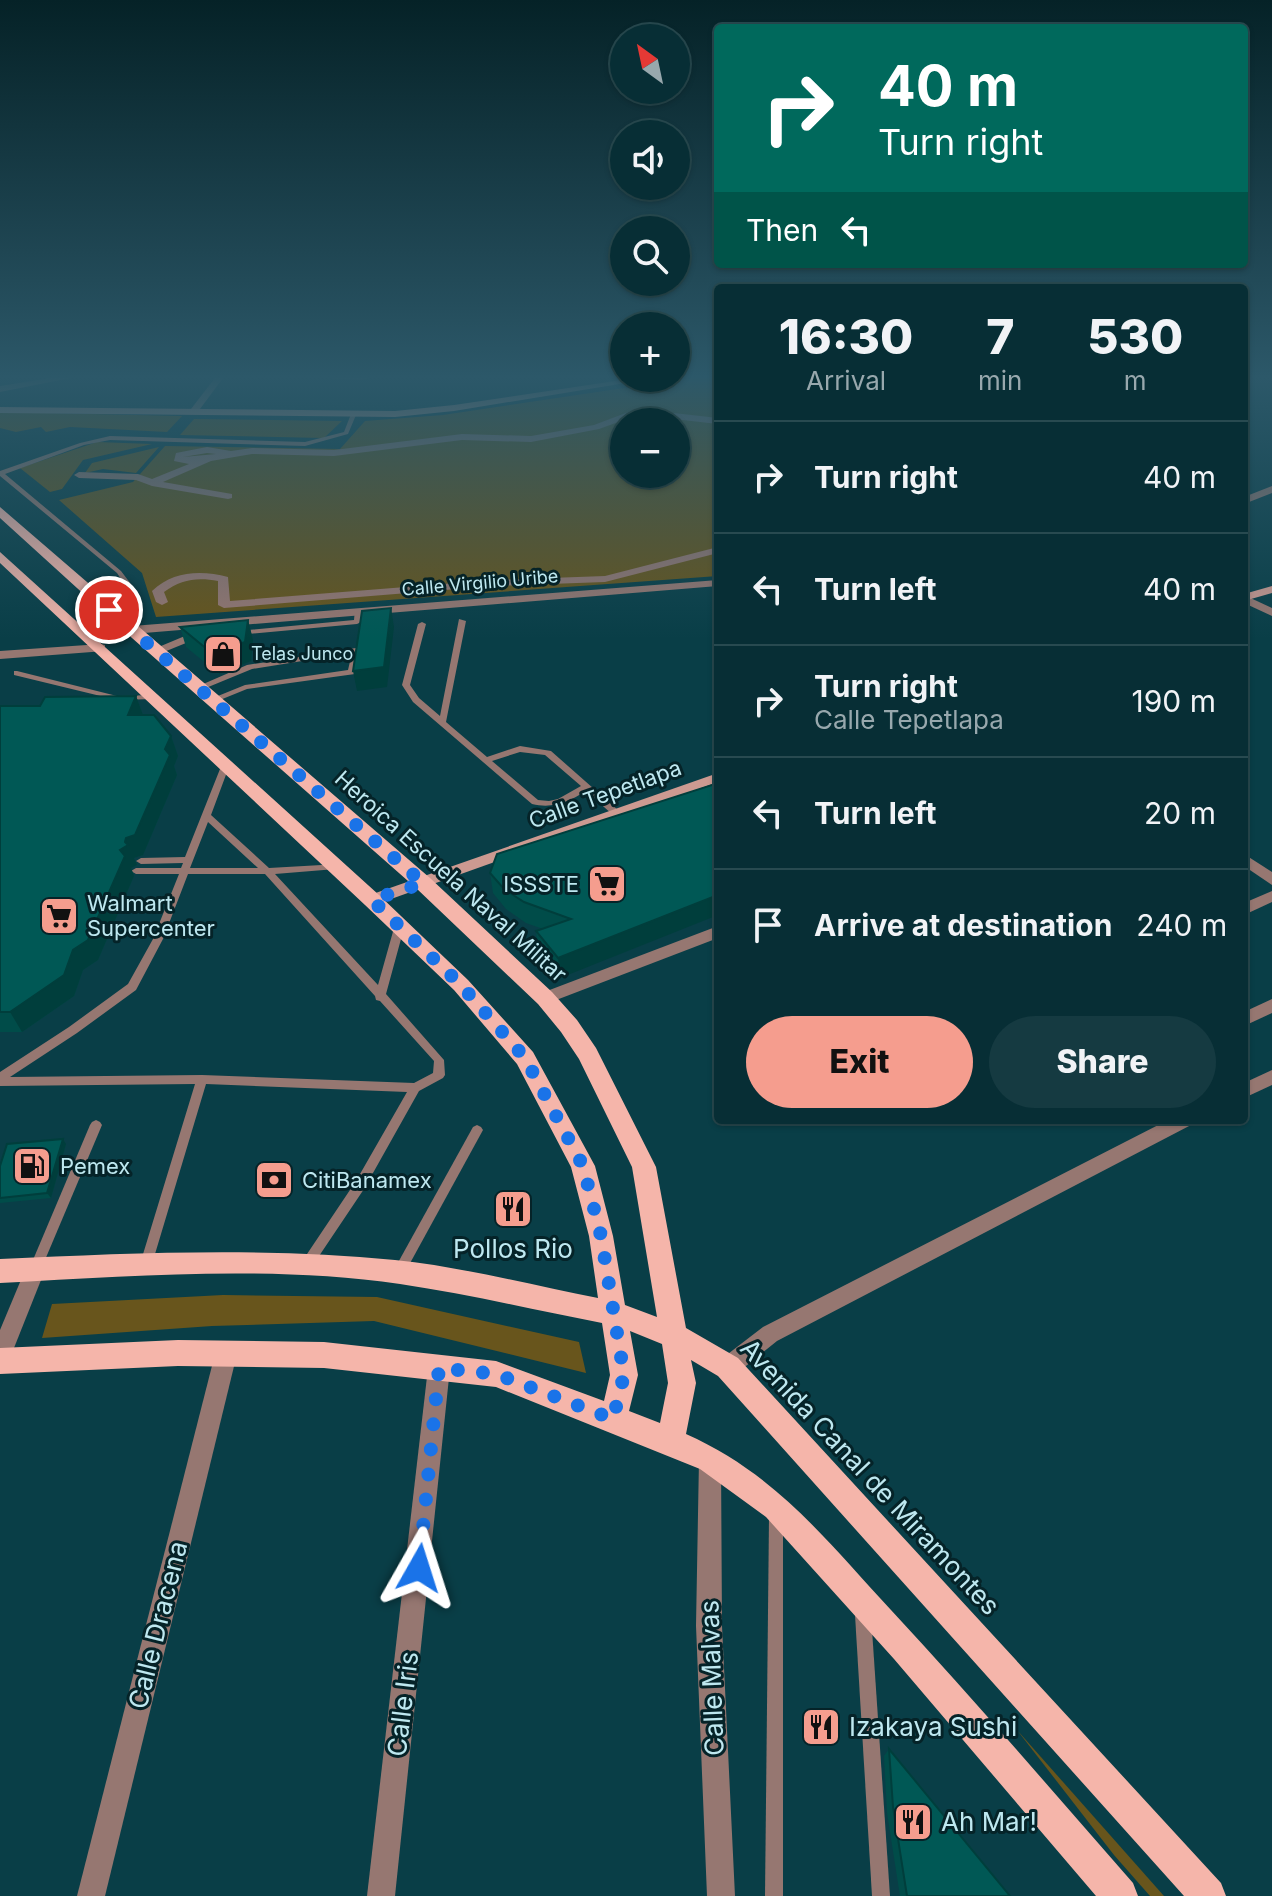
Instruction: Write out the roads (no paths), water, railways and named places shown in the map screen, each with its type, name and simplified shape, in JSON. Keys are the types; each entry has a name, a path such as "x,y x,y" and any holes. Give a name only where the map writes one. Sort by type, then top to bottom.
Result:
{"main road":[{"name":"Heroica Escuela Naval Militar","path":"5,522 423,883 545,998 588,1054 644,1167 682,1383 671,1441"},
{"path":"0,556 461,985 525,1058 583,1166 601,1236 624,1375 613,1419"},
{"path":"1248,597 1272,589"},
{"name":"Calle Tepetlapa","path":"372,900 714,778"},
{"name":"Avenida Canal de Miramontes","path":"0,1271 146,1264 307,1264 399,1272 615,1313 676,1337 728,1367 1208,1896"},
{"path":"0,1358 324,1355 496,1374 710,1459 776,1507 1120,1896"}],"street":[{"path":"152,483 200,462"},
{"path":"79,475 138,477 152,483 228,496"},
{"path":"1248,499 1272,489"},
{"path":"162,602 158,591 173,579 187,576 224,579 224,605 494,583 605,579 714,551"},
{"name":"Calle Virgilio Uribe","path":"132,630 714,583"},
{"path":"1248,600 1272,613"},
{"name":"Calle Virgilio Uribe","path":"155,651 244,621"},
{"path":"0,655 101,648"},
{"path":"1248,862 1272,880"},
{"path":"1248,908 1272,896"},
{"path":"545,998 714,934"},
{"path":"1248,1018 1272,1005"},
{"path":"1248,1089 1272,1077"},
{"path":"728,1367 770,1334 1177,1124"},
{"path":"0,1358 35,1270"},
{"name":"Calle Dracena","path":"91,1896 226,1354"},
{"name":"Calle Iris","path":"381,1896 439,1368"},
{"name":"Calle Malvas","path":"710,1459 709,1626 721,1896"},
{"path":"1091,1863 1099,1896"}],"lane":[{"path":"0,473 30,462"},
{"path":"0,473 119,572 136,596 132,630"},
{"path":"224,634 357,622 358,611"},
{"path":"443,721 462,621"},
{"path":"422,624 406,685 416,700 535,802 546,806 558,804 584,788"},
{"path":"356,650 352,672 205,694 250,667 356,650"},
{"path":"17,673 117,698 154,697"},
{"path":"486,760 520,749 548,753 584,788 616,813"},
{"path":"0,1080 132,987 158,939 226,764"},
{"path":"0,1080 202,1079 415,1088 439,1075 439,1060 267,871 207,816"},
{"path":"138,866 186,865 267,871 336,866"},
{"path":"380,997 399,928"},
{"path":"146,1264 202,1079"},
{"path":"307,1264 360,1185 415,1088"},
{"path":"35,1270 96,1125"},
{"path":"399,1272 477,1130"},
{"path":"774,1896 776,1507"},
{"path":"862,1602 881,1896"}],"place":[{"name":"Telas Junco","path":"223,654"},
{"name":"ISSSTE","path":"607,884"},
{"name":"Walmart Supercenter","path":"59,916"},
{"name":"Pemex","path":"32,1166"},
{"name":"CitiBanamex","path":"274,1180"},
{"name":"Pollos Rio","path":"513,1209"},
{"name":"Izakaya Sushi","path":"821,1727"},
{"name":"Ah Mar!","path":"913,1822"}]}
